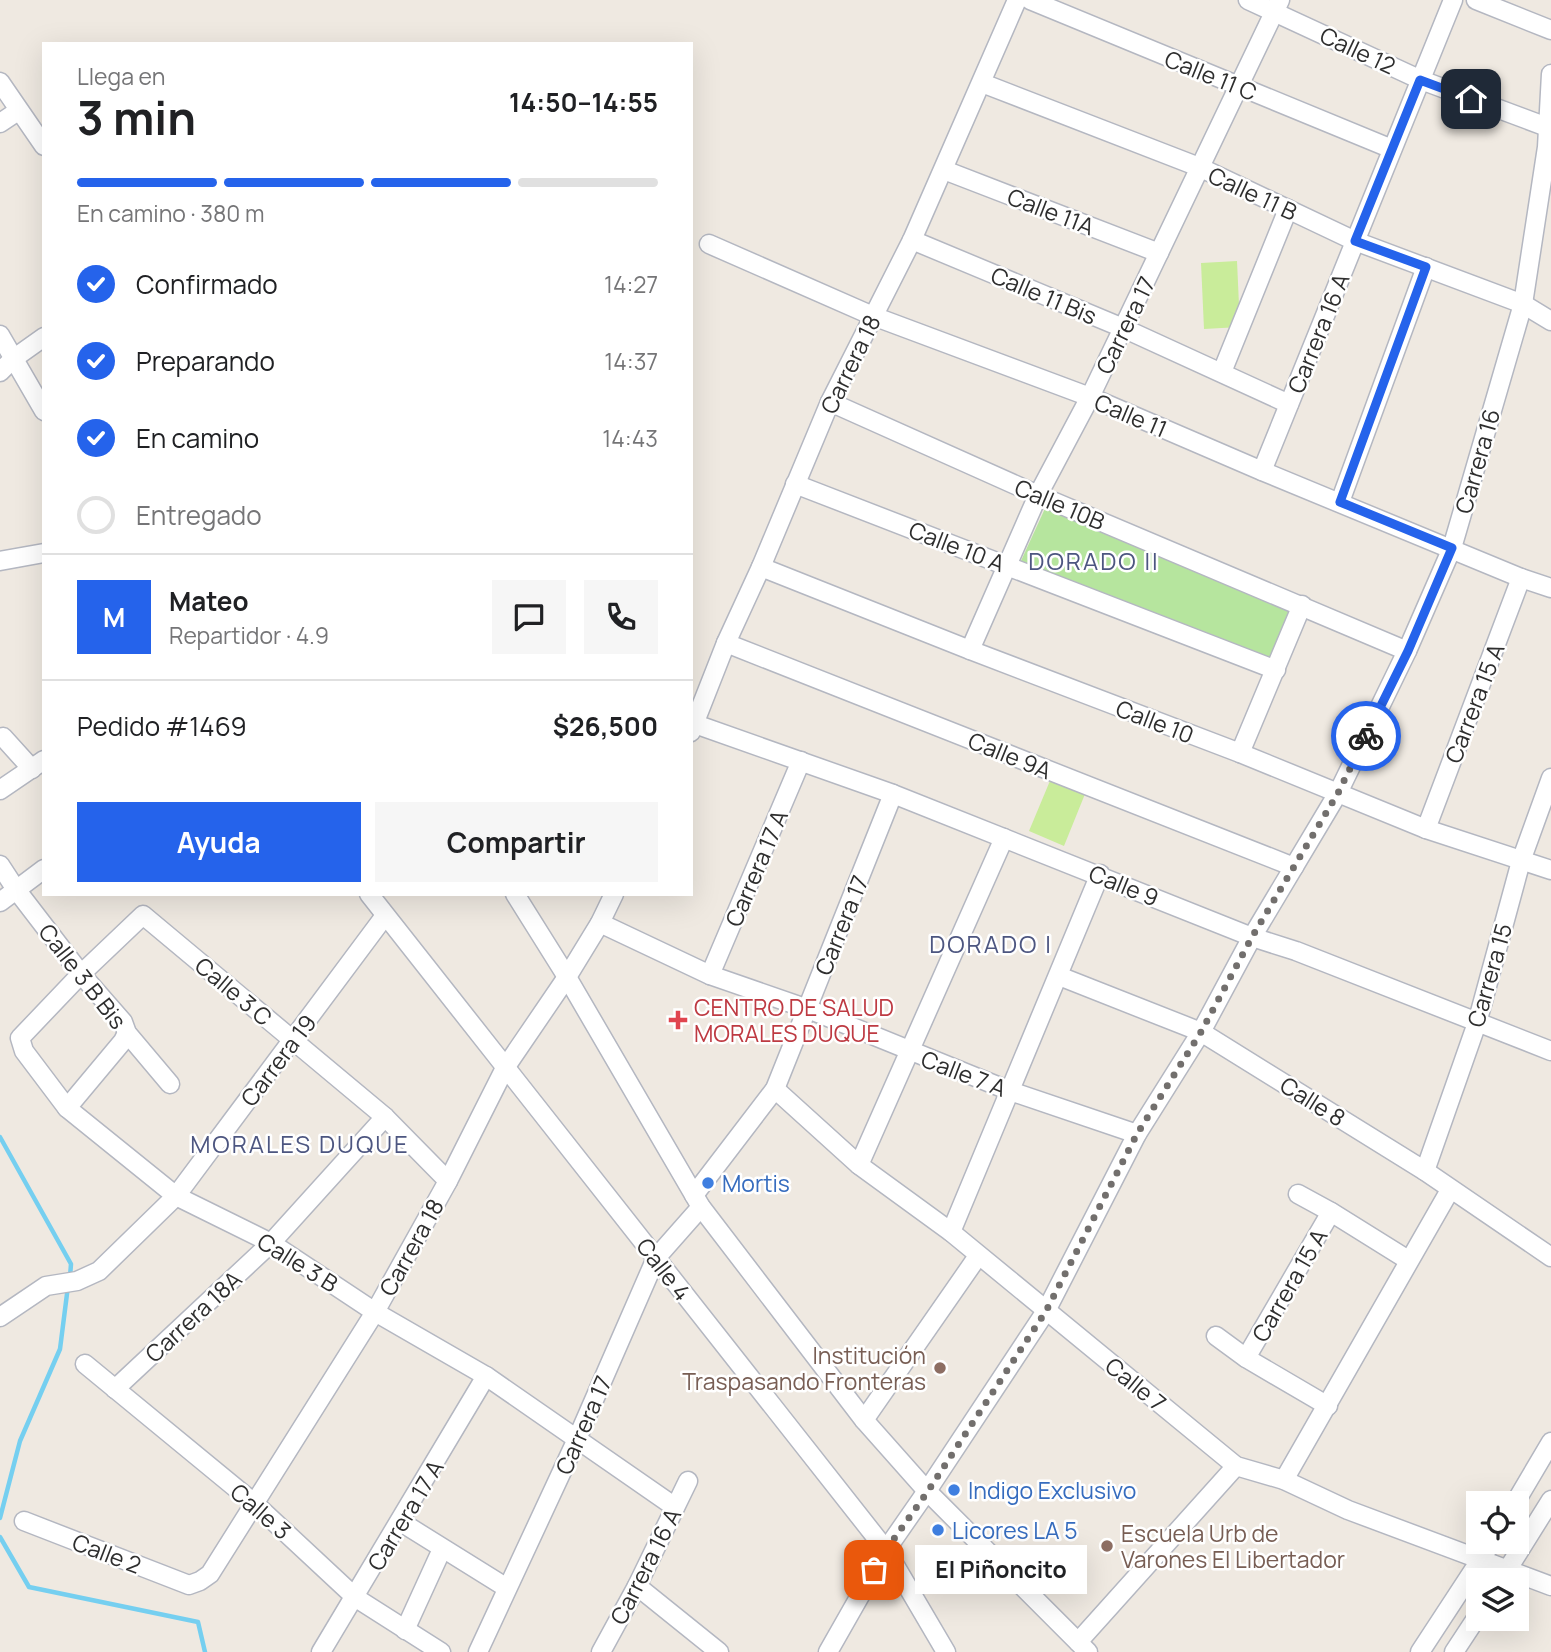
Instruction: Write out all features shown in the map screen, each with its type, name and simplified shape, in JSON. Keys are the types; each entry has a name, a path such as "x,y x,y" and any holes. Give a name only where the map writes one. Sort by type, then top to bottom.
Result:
{"street":[{"name":"Carrera 18","path":"693,728 726,643 761,568 830,402 912,240 1017,0"},
{"name":"Calle 11 C","path":"1030,0 1392,149"},
{"name":"Calle 12","path":"1248,0 1278,5 1420,80 1547,127"},
{"name":"Carrera 16 A","path":"1262,471 1453,0"},
{"path":"1476,0 1551,30"},
{"name":"Carrera 17","path":"970,650 1038,495 1124,328 1278,5"},
{"name":"Carrera 16","path":"828,1652 886,1550 1046,1311 1137,1134 1201,1032 1252,937 1338,793 1408,651 1452,548 1524,303 1549,146 1547,127 1551,74"},
{"path":"0,82 42,143"},
{"name":"Calle 11 B","path":"982,83 1199,167 1355,241 1524,303 1551,321"},
{"path":"0,123 19,111"},
{"name":"Calle 11A","path":"944,170 1159,253"},
{"path":"1222,372 1288,209"},
{"name":"Calle 11 Bis","path":"912,240 1124,328 1289,404"},
{"name":"Calle 11","path":"709,244 873,316 1090,397 1521,578 1550,585"},
{"path":"1340,502 1426,267"},
{"path":"0,335 42,408"},
{"path":"0,372 42,338"},
{"name":"Calle 10B","path":"830,402 1038,495 1408,651"},
{"name":"Calle 10 A","path":"794,484 1276,670"},
{"path":"0,561 42,553"},
{"name":"Calle 10","path":"761,568 1240,753 1426,829 1551,870"},
{"name":"Carrera 15 A","path":"1426,829 1521,578"},
{"path":"1240,753 1302,605"},
{"name":"Calle 9A","path":"726,643 1294,867"},
{"name":"Calle 9","path":"693,728 801,761 893,794 1100,874 1252,937 1296,951 1551,1051"},
{"path":"0,790 38,764 3,737"},
{"name":"Carrera 17 A","path":"710,975 801,761"},
{"name":"Carrera 15","path":"1425,1171 1477,1023 1521,861 1551,778"},
{"name":"Carrera 17","path":"478,1652 577,1439 656,1258 775,1089 893,794"},
{"path":"859,1165 1004,838"},
{"name":"Calle 3 B Bis","path":"0,865 81,974 123,1022 127,1033 170,1084"},
{"path":"0,902 15,888 42,870"},
{"path":"951,1232 1100,874"},
{"name":"Calle 4","path":"370,896 384,917 886,1550 947,1652"},
{"path":"516,896 567,977 698,1201 864,1420 928,1491 1083,1647 1236,1466"},
{"name":"Carrera 18","path":"189,1584 210,1574 375,1312 448,1181 505,1068 567,977 613,896"},
{"name":"Calle 3 C","path":"81,974 144,915 385,1117 448,1181"},
{"name":"Carrera 19","path":"0,1317 46,1286 77,1281 99,1271 176,1196 384,917"},
{"name":"Calle 7 A","path":"600,923 710,975 808,1010 1010,1091 1137,1134"},
{"name":"Calle 3 B","path":"81,974 20,1038 24,1051 67,1108 176,1196 271,1243 375,1312 486,1376 675,1507"},
{"name":"Calle 8","path":"1059,976 1201,1032 1425,1171 1551,1257"},
{"path":"67,1108 127,1033"},
{"name":"Calle 7","path":"775,1089 859,1165 951,1232 1236,1466 1284,1480 1348,1510 1481,1561 1492,1568"},
{"name":"Carrera 18A","path":"114,1389 271,1243 385,1117"},
{"path":"1284,1480 1451,1190"},
{"path":"1298,1194 1408,1261"},
{"name":"Carrera 15 A","path":"1246,1358 1331,1212"},
{"path":"864,1420 978,1256"},
{"path":"1216,1336 1246,1358 1328,1406"},
{"name":"Calle 3","path":"85,1364 254,1503 356,1598 441,1652"},
{"name":"Carrera 17 A","path":"321,1652 356,1598 486,1376"},
{"path":"1522,1491 1551,1442"},
{"name":"Carrera 16 A","path":"601,1652 637,1586 688,1480"},
{"path":"1508,1568 1551,1500"},
{"name":"Calle 2","path":"24,1521 189,1584"},
{"path":"401,1522 508,1588"},
{"path":"405,1630 442,1549"},
{"path":"1420,1652 1485,1554"},
{"name":"Calle 7","path":"1529,1581 1551,1586"},
{"path":"637,1586 719,1652"},
{"path":"1454,1652 1468,1631"}],"green space":[{"path":"1237,261 1240,327 1204,329 1201,263"},
{"path":"1048,502 1295,609 1271,667 1020,563"},
{"path":"1052,776 1087,789 1064,846 1029,831"}],"waterway":[{"path":"0,1137 71,1264 70,1277"},
{"path":"0,1518 20,1441 60,1349 68,1286"},
{"path":"0,1537 29,1587 198,1622 205,1652"}],"way so far":[{"path":"874,1570 1046,1311 1137,1134 1201,1032 1252,937 1338,793 1366,736"}],"place":[{"name":"CENTRO DE SALUD MORALES DUQUE","path":"678,1020"},
{"name":"Mortis","path":"708,1183"},
{"name":"Institución Traspasando Fronteras","path":"940,1368"},
{"name":"Indigo Exclusivo","path":"954,1490"},
{"name":"Licores LA 5","path":"938,1530"},
{"name":"Escuela Urb de Varones El Libertador","path":"1107,1546"},
{"name":"El Piñoncito","path":"874,1570"}],"district":[{"name":"DORADO II","path":"1094,560"},
{"name":"DORADO I","path":"991,943"},
{"name":"MORALES DUQUE","path":"300,1143"}],"route":[{"path":"1366,736 1408,651 1452,548 1340,502 1426,267 1355,241 1420,80 1471,99"}]}
